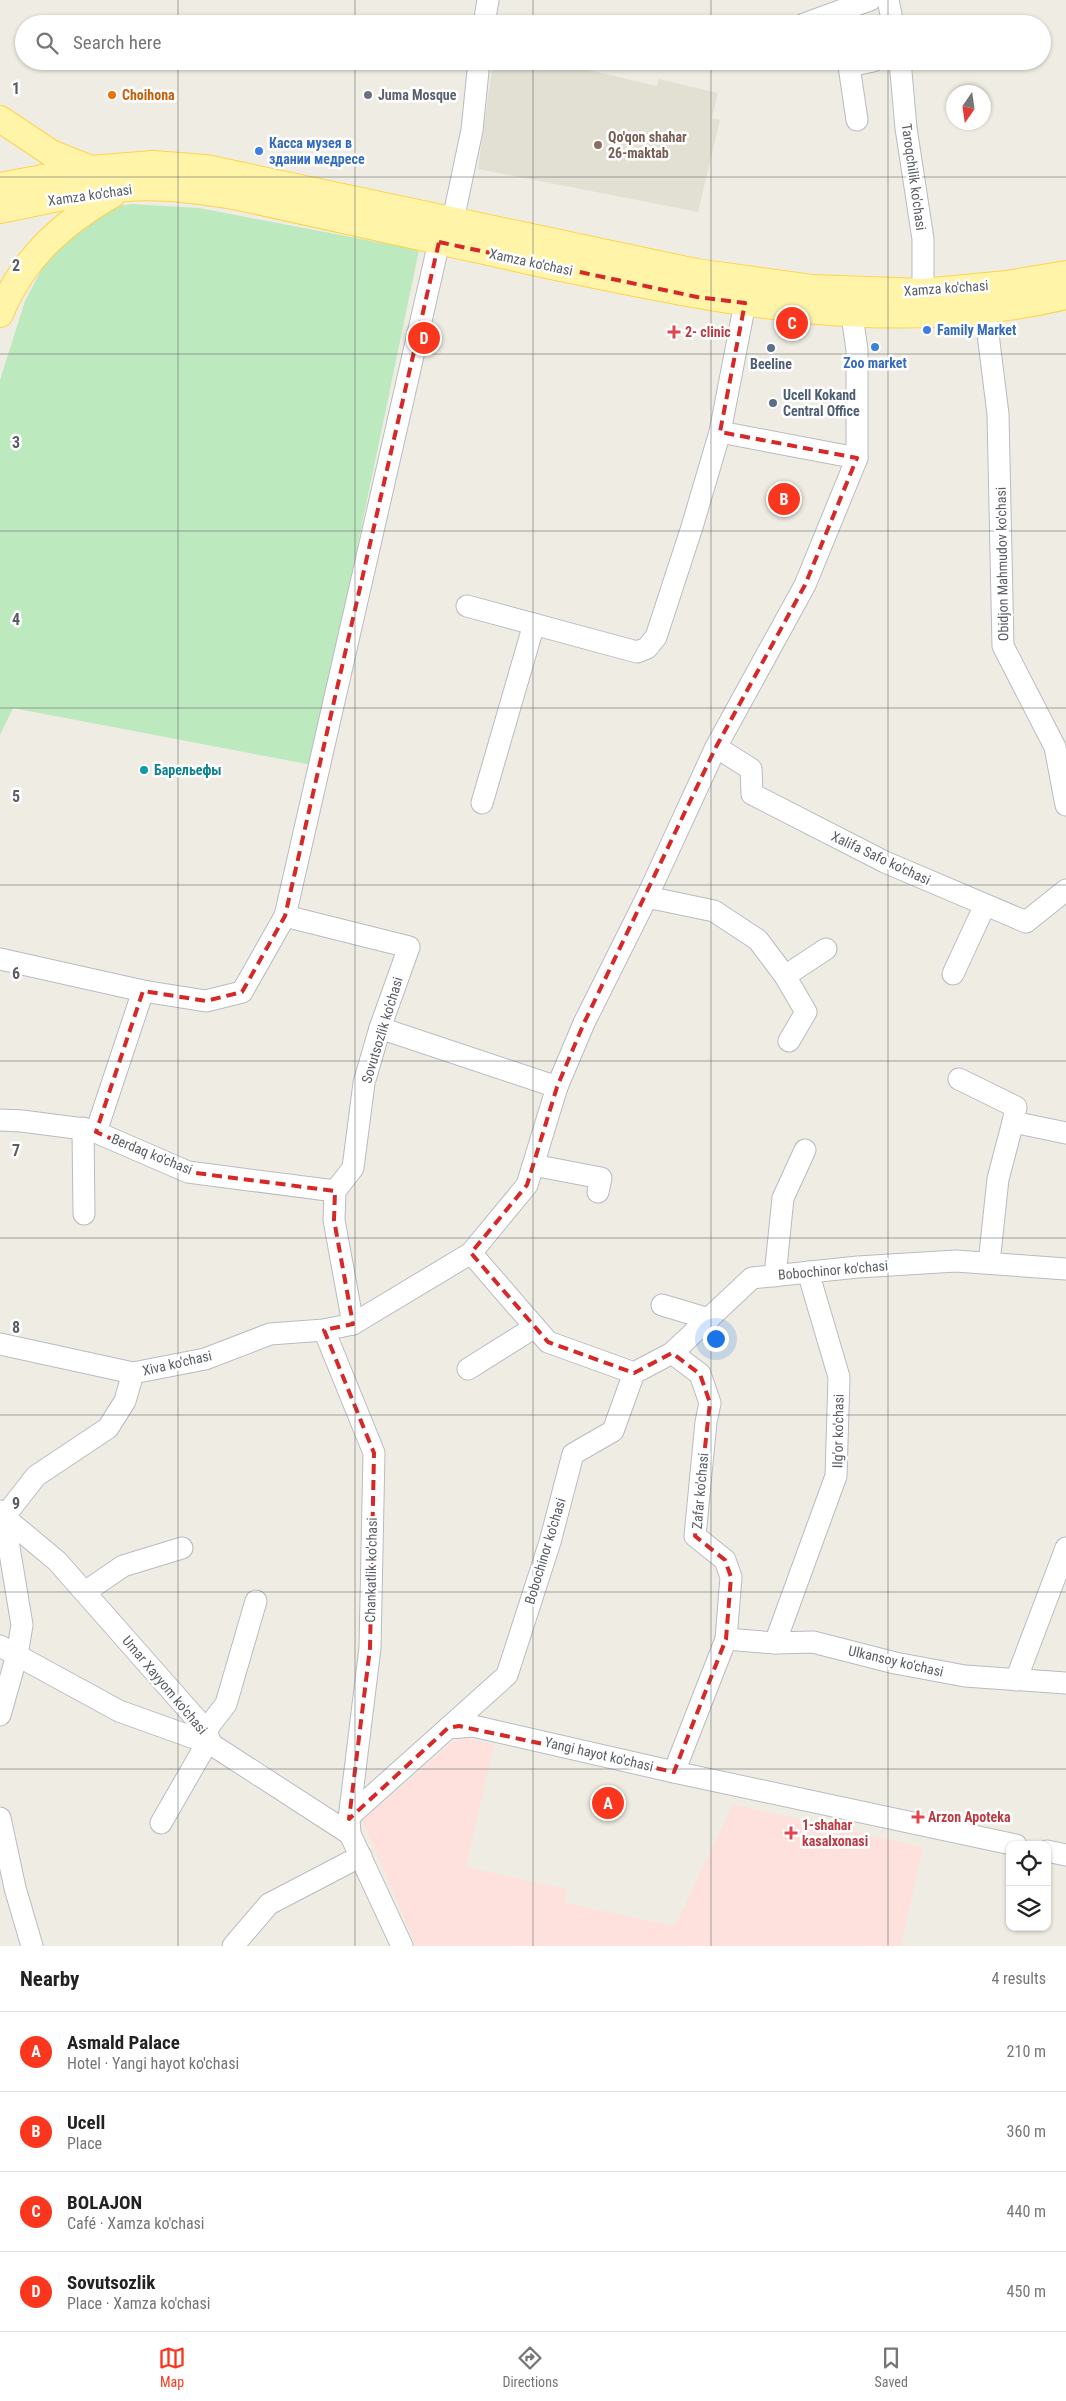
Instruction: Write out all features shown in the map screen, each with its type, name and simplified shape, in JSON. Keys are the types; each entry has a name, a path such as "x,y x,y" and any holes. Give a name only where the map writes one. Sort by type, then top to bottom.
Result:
{"main road":[{"path":"0,119 52,153 91,169"},
{"name":"Xamza ko'chasi","path":"0,186 91,169 153,164 206,168 696,272 812,288 923,292 1007,284 1066,274"},
{"name":"Xamza ko'chasi","path":"0,210 72,195 124,188 204,190 439,242 698,296 745,303 852,315 951,314 1025,306 1066,296"},
{"path":"0,314 10,289 32,258 67,224 88,208 124,188"}],"street":[{"path":"486,15 488,0"},
{"path":"818,15 831,7 870,0"},
{"path":"888,0 891,15"},
{"path":"0,959 143,991 206,1001 242,992 285,916 439,242 453,220 472,130 477,70"},
{"path":"850,70 857,120"},
{"name":"Taroqchilik ko'chasi","path":"901,70 906,128 923,239 923,292"},
{"path":"467,606 637,652 647,648 656,637 692,527 720,432 745,303"},
{"name":"Obidjon Mahmudov ko'chasi","path":"985,310 998,414 1003,646 1055,747 1066,805"},
{"path":"720,432 857,458 857,350 852,315"},
{"name":"Xiva ko'chasi","path":"0,1344 133,1373 205,1359 270,1334 324,1330 353,1324 471,1253 527,1185 557,1087 584,1023 647,896 716,746 805,585 857,458"},
{"path":"482,803 534,624"},
{"name":"Xalifa Safo ko'chasi","path":"716,746 751,769 752,794 885,862 1026,922 1066,890"},
{"path":"647,896 714,911 758,940 784,976 806,1012 789,1041"},
{"path":"953,974 985,905"},
{"name":"Sovutsozlik ko'chasi","path":"285,916 409,947 380,1028 364,1083 353,1168 334,1191"},
{"path":"784,976 826,948"},
{"path":"84,1214 90,1130 143,991"},
{"path":"380,1028 557,1087"},
{"path":"959,1079 1016,1107 998,1179 989,1263"},
{"name":"Berdaq ko'chasi","path":"0,1120 90,1130 188,1172 334,1191"},
{"path":"1013,1122 1066,1133"},
{"path":"775,1276 783,1198 804,1150"},
{"path":"533,1165 601,1178 598,1192"},
{"path":"334,1191 334,1220 353,1324"},
{"path":"471,1253 548,1342 634,1373"},
{"name":"Bobochinor ko'chasi","path":"448,1728 507,1675 550,1542 573,1454 612,1431 634,1373 672,1353 752,1278 858,1267 956,1261 1066,1269"},
{"name":"Ilg'or ko'chasi","path":"775,1643 836,1476 839,1377 808,1272"},
{"path":"662,1304 709,1319"},
{"path":"468,1369 535,1327"},
{"name":"Chankatlik ko'chasi","path":"324,1330 374,1453 370,1648 350,1826"},
{"name":"Zafar ko'chasi","path":"672,1353 700,1374 710,1403 706,1422 695,1536 725,1560 731,1577 726,1639 674,1772"},
{"path":"0,1715 8,1651 22,1625 2,1514 36,1476 108,1428 125,1401 133,1373"},
{"name":"Umar Xayyom ko'chasi","path":"2,1514 57,1561 86,1592 208,1739 350,1826"},
{"path":"86,1592 123,1566 182,1548"},
{"path":"1016,1680 1066,1548"},
{"path":"161,1823 226,1704 256,1601"},
{"name":"Ulkansoy ko'chasi","path":"726,1639 775,1643 813,1642 895,1664 965,1676 1066,1683"},
{"path":"8,1651 119,1710 208,1739"},
{"name":"Yangi hayot ko'chasi","path":"448,1728 473,1726 674,1772 1006,1843"},
{"path":"402,1946 360,1856 350,1826 353,1813 448,1728"},
{"path":"0,1818 14,1888 32,1946"},
{"path":"1051,1853 1066,1856"},
{"path":"234,1946 269,1904 360,1856"}],"highlighted area":[{"path":"439,242 697,297 745,303 720,432 857,458 805,585 716,747 584,1023 557,1087 527,1185 471,1253 548,1342 634,1373 672,1353 700,1374 710,1403 695,1536 725,1560 731,1577 726,1639 674,1772 459,1726 448,1728 349,1819 370,1648 374,1453 324,1330 353,1324 334,1220 335,1191 188,1172 96,1132 143,991 206,1001 242,992 285,916"}],"shaded area":[{"name":"Qo'qon shahar 26-maktab","path":"492,70 589,70 657,86 659,79 718,93 712,118 720,120 698,212 478,169"},
{"name":"1-shahar kasalxonasi","path":"459,1737 494,1745 466,1867 567,1889 565,1903 675,1926 733,1804 923,1847 901,1946 416,1946 362,1820"}],"green space":[{"path":"131,204 199,208 419,250 312,765 13,708 0,735 0,380 25,301 50,253 103,208"}],"place":[{"name":"Choihona","path":"112,95"},
{"name":"Juma Mosque","path":"368,95"},
{"name":"Qo'qon shahar 26-maktab","path":"598,145"},
{"name":"Касса музея в здании медресе","path":"259,151"},
{"name":"BOLAJON","path":"792,323"},
{"name":"Family Market","path":"927,330"},
{"name":"2- clinic","path":"674,332"},
{"name":"Sovutsozlik","path":"424,338"},
{"name":"Zoo market","path":"875,347"},
{"name":"Beeline","path":"771,348"},
{"name":"Ucell Kokand Central Office","path":"773,403"},
{"name":"Ucell","path":"784,499"},
{"name":"Барельефы","path":"144,770"},
{"name":"Asmald Palace","path":"608,1803"},
{"name":"Arzon Apoteka","path":"918,1817"},
{"name":"1-shahar kasalxonasi","path":"791,1833"}]}
